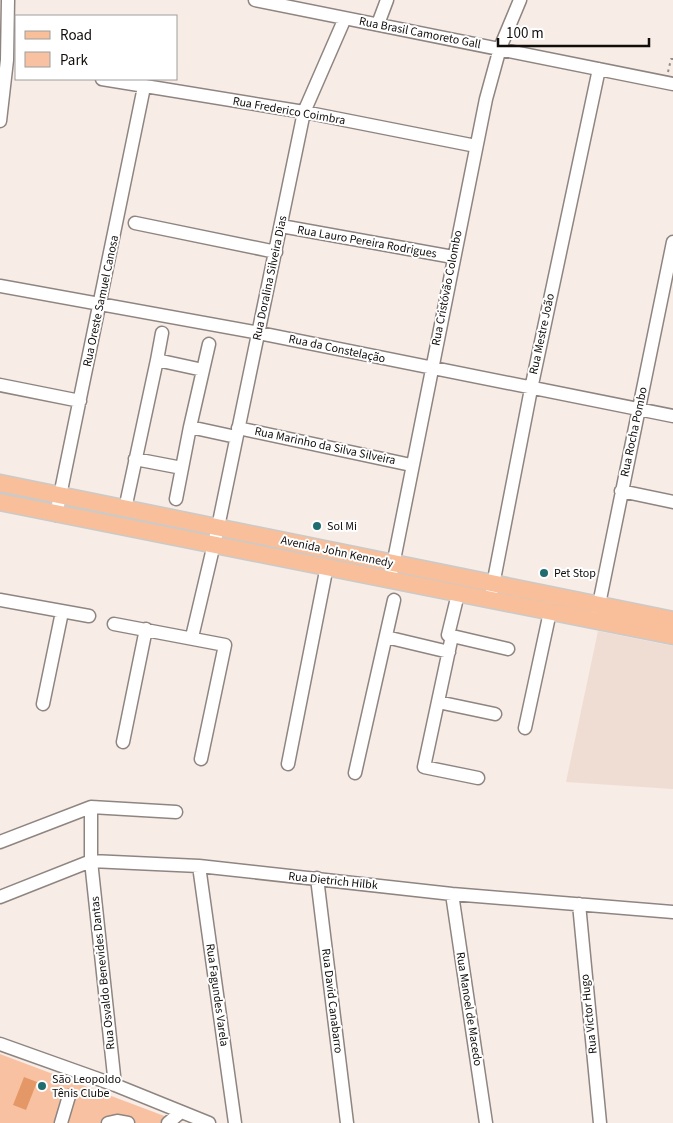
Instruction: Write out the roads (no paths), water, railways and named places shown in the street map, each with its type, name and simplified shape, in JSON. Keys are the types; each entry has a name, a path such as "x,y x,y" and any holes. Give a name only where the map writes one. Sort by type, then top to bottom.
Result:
{"main road":[{"name":"Avenida John Kennedy","path":"0,483 494,583 673,636"},
{"name":"Avenida John Kennedy","path":"0,502 56,515 327,566 550,612 597,613 673,620"}],"street":[{"path":"0,121 8,60 8,0"},
{"name":"Rua Brasil Camoreto Gall","path":"259,0 669,83"},
{"path":"378,24 387,0"},
{"name":"Rua Cristóvão Colombo","path":"390,580 452,256 476,146 500,48 520,0"},
{"name":"Rua Doralina Silveira Dias","path":"192,637 218,527 304,112 345,18"},
{"name":"Rua Mestre João","path":"490,600 531,388 599,69"},
{"name":"Rua Frederico Coimbra","path":"107,80 304,112 476,146"},
{"name":"Rua Oreste Samuel Canosa","path":"56,515 144,87"},
{"path":"135,223 276,252"},
{"name":"Rua Lauro Pereira Rodrigues","path":"281,226 452,256"},
{"name":"Rua Rocha Pombo","path":"597,613 621,491 668,289 673,242"},
{"name":"Rua da Constelação","path":"0,286 259,333 673,416"},
{"path":"125,509 162,333"},
{"path":"176,499 209,344"},
{"path":"157,360 203,370"},
{"path":"0,385 80,401"},
{"name":"Rua Marinho da Silva Silveira","path":"190,427 237,432 411,465"},
{"path":"135,459 182,468"},
{"path":"621,491 673,502"},
{"path":"288,764 327,566"},
{"path":"458,594 448,635 508,649"},
{"path":"0,600 89,616"},
{"path":"355,773 394,600"},
{"path":"43,704 62,612"},
{"path":"526,728 550,612"},
{"path":"114,624 225,644 201,759"},
{"path":"123,742 146,629"},
{"path":"452,636 424,767 478,778"},
{"path":"386,637 449,652"},
{"path":"438,702 495,714"},
{"path":"0,842 91,807 176,812"},
{"name":"Rua Osvaldo Benevides Dantas","path":"91,807 91,861 115,1084"},
{"name":"Rua Dietrich Hilbk","path":"0,897 91,861 199,866 452,894 673,912"},
{"name":"Rua Fagundes Varela","path":"199,866 235,1123"},
{"name":"Rua David Canabarro","path":"317,878 347,1123"},
{"name":"Rua Manoel de Macedo","path":"452,894 486,1123"},
{"name":"Rua Victor Hugo","path":"579,904 600,1123"},
{"path":"0,1044 115,1084 209,1123"},
{"path":"61,1123 69,1096"},
{"path":"168,1123 181,1112"},
{"path":"108,1123 123,1121 128,1123"}],"place":[{"name":"Sol Mi","path":"317,526"},
{"name":"Pet Stop","path":"544,573"},
{"name":"São Leopoldo Tênis Clube","path":"42,1086"}]}
